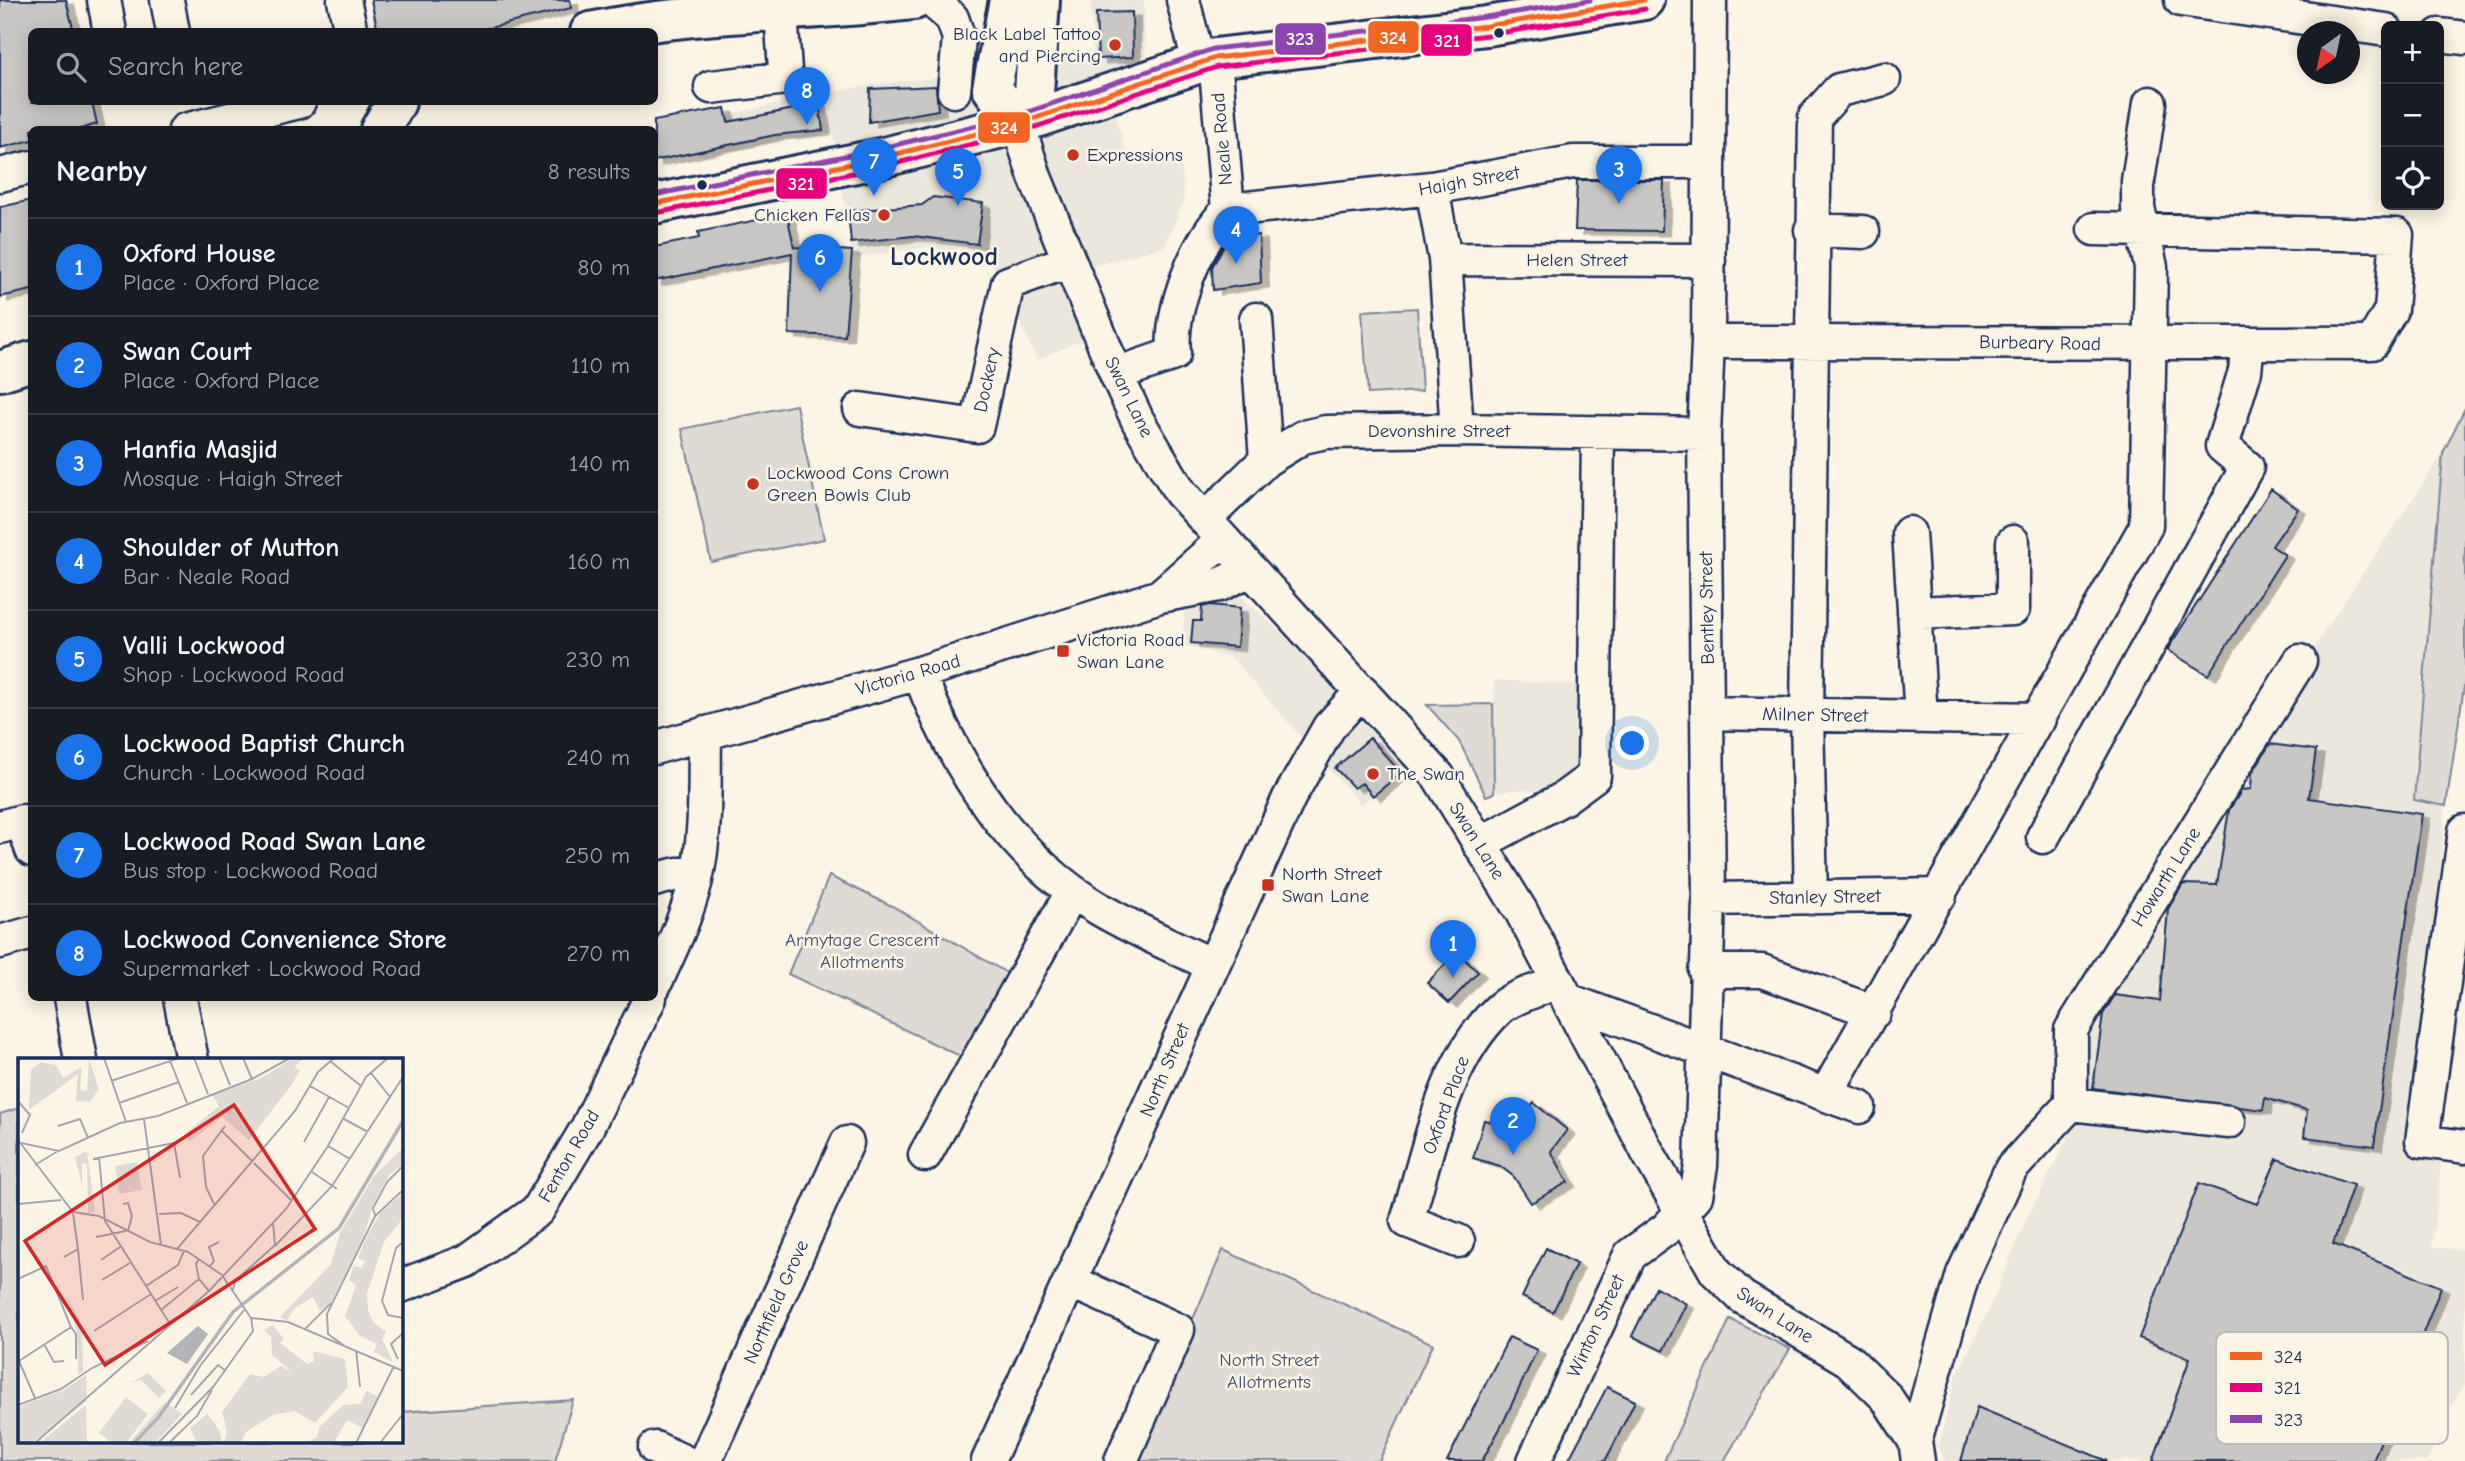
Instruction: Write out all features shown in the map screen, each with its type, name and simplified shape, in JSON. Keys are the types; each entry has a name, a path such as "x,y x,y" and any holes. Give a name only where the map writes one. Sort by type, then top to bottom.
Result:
{"main road":[{"path":"1009,0 992,88 1018,124"},
{"path":"1018,124 1034,93 1040,0"},
{"path":"658,203 876,159 1018,124 1207,60 1487,26 1644,0"},
{"path":"608,28 636,22 935,2"},
{"path":"382,126 394,105"},
{"path":"0,371 28,361"}],"street":[{"path":"104,0 109,28"},
{"path":"167,0 172,28"},
{"path":"344,0 350,28"},
{"name":"Neale Road","path":"1116,374 1174,354 1172,330 1181,298 1211,228 1228,210 1207,60 1183,0"},
{"name":"Bentley Street","path":"1681,1210 1696,1196 1701,1166 1709,899 1710,713 1703,434 1708,342 1710,0"},
{"path":"2181,0 2381,29"},
{"path":"935,2 952,18 959,38 954,91"},
{"path":"711,87 779,79 785,70 782,13"},
{"path":"2444,36 2465,38"},
{"path":"1811,898 1807,715 1811,230 1815,117 1839,90 1884,79"},
{"path":"1826,1094 2146,526 2151,267 2138,208 2138,181 2150,103"},
{"path":"184,105 187,126"},
{"path":"206,126 286,113"},
{"name":"Swan Lane","path":"1018,124 1069,261 1116,374 1138,421 1180,492 1438,776 1521,911 1717,1272 1742,1297 1848,1360 1886,1397 1916,1451"},
{"name":"Haigh Street","path":"1228,210 1432,188 1573,162 1709,162"},
{"path":"0,175 28,168"},
{"path":"1432,188 1445,259 1457,430"},
{"path":"2094,229 2144,231"},
{"path":"1811,230 1863,232"},
{"name":"Burbeary Road","path":"1708,342 2372,343 2391,310 2397,234 2144,231"},
{"name":"Helen Street","path":"1445,259 1709,260"},
{"name":"Dockery","path":"860,409 977,426 1008,283 1069,261"},
{"path":"1256,319 1266,460"},
{"path":"2043,836 2247,467 2222,446 2245,370 2248,343"},
{"name":"Devonshire Street","path":"1214,529 1266,460 1303,437 1326,432 1457,430 1703,434"},
{"path":"1479,844 1564,798 1594,776 1598,433"},
{"name":"Victoria Road","path":"1160,596 1214,529"},
{"path":"1909,533 1921,717"},
{"path":"1914,613 2013,609 2013,542"},
{"name":"Victoria Road","path":"658,747 919,673 1160,596 1219,584 1250,570"},
{"name":"Howarth Lane","path":"2071,1104 2071,1030 2300,661"},
{"path":"919,673 969,781 1024,850 1072,892 1102,911 1212,965"},
{"name":"North Street","path":"988,1461 1212,965 1308,761 1329,727 1362,691"},
{"name":"Milner Street","path":"1710,713 2039,719"},
{"path":"658,977 678,932 696,874 704,815 705,733"},
{"path":"0,827 22,821 28,838"},
{"path":"2465,831 2422,1141 2465,1147"},
{"path":"658,879 677,874 696,874"},
{"path":"925,1155 1072,892"},
{"name":"Stanley Street","path":"1709,899 1940,895"},
{"path":"0,942 28,934"},
{"path":"1705,971 1762,971 1874,1012"},
{"path":"1563,991 1703,1051 1859,1107"},
{"name":"Oxford Place","path":"1458,1241 1407,1221 1447,1093 1468,1046 1501,1007 1563,991"},
{"path":"70,1001 81,1058"},
{"path":"181,1001 192,1058"},
{"name":"Fenton Road","path":"402,1286 467,1261 538,1210 587,1128 649,1001"},
{"path":"1916,1451 1963,1273 2011,1169 2071,1104 2229,1122"},
{"name":"Northfield Grove","path":"705,1461 847,1143"},
{"name":"Winton Street","path":"1534,1461 1630,1255 1666,1229 1681,1210"},
{"path":"1070,1281 1178,1330 1121,1461"},
{"path":"655,1448 683,1461"}],"shaded area":[{"path":"1091,0 1144,0 1146,63 1115,117 1131,166 1181,154 1184,201 1164,247 1063,274 1090,336 1037,360 988,255 927,247 853,258 833,133 703,156 697,121 872,84 945,77 1093,54"},
{"path":"2443,453 2414,799 2446,806 2411,1154 2442,1157 2432,1247 2465,1250 2465,1384 2448,1411 2448,1332 2216,1332 2216,1444 2434,1444 2428,1461 1945,1461 1939,1446 1954,1381 1993,1300 2022,1229 2070,1133 2080,1073 2082,1023 2316,644"},
{"path":"1242,597 1289,640 1370,723 1407,768 1361,805 1232,658 1182,645 1185,602"},
{"path":"1494,680 1584,685 1587,774 1556,791 1513,790 1494,793"}],"green space":[{"path":"1417,308 1422,391 1368,394 1362,311"},
{"name":"Lockwood Cons Crown Green Bowls Club","path":"796,405 824,539 711,562 682,429"},
{"path":"2465,408 2465,680 2446,806 2414,800 2443,453"},
{"path":"1493,704 1494,793 1486,796 1459,741 1427,705"},
{"name":"Armytage Crescent Allotments","path":"829,876 892,906 1012,976 966,1059 788,974"},
{"path":"18,1108 18,1444 402,1444 402,1412 573,1400 555,1461 0,1461 0,1114"},
{"name":"North Street Allotments","path":"1223,1250 1433,1344 1379,1461 1131,1461"},
{"path":"1730,1319 1790,1349 1724,1461 1664,1461"}],"building":[{"path":"0,0 66,0 73,28 28,28 28,105 93,105 97,124 28,126 28,141 0,148"},
{"path":"371,0 570,0 571,8 489,28 377,28"},
{"path":"1132,12 1133,57 1098,59 1096,13"},
{"path":"936,86 938,110 869,122 870,89"},
{"path":"819,104 823,130 775,135 658,160 658,126 654,126 654,121 725,108 728,122"},
{"path":"1577,180 1664,180 1662,231 1575,230"},
{"path":"933,197 983,203 977,244 913,236 851,243 848,211 922,205"},
{"path":"28,201 28,291 0,297 0,207"},
{"path":"787,214 794,247 852,251 845,336 789,334 792,253 658,280 658,246 699,238 698,232"},
{"path":"1259,235 1261,283 1213,290 1212,267 1228,239"},
{"path":"2271,489 2298,509 2272,546 2285,555 2208,675 2167,650"},
{"path":"1210,605 1240,608 1237,647 1191,643 1193,621 1201,621 1202,607"},
{"path":"1370,738 1401,773 1373,796 1362,783 1354,788 1335,768"},
{"path":"2270,744 2316,750 2309,798 2422,814 2374,1146 2304,1137 2307,1110 2265,1098 2263,1110 2093,1088 2103,1014 2115,995 2160,1001 2168,909 2183,884 2217,885 2229,810 2242,790 2251,789 2252,773"},
{"path":"1457,952 1478,972 1449,1003 1427,983"},
{"path":"1534,1103 1567,1130 1551,1151 1568,1182 1531,1203 1514,1177 1500,1166 1473,1158 1484,1120 1515,1126"},
{"path":"2277,1159 2353,1185 2333,1244 2441,1287 2423,1332 2216,1332 2216,1444 2380,1444 2373,1461 2153,1461 2190,1358 2139,1338 2199,1183 2257,1204"},
{"path":"1546,1248 1576,1264 1553,1312 1522,1297"},
{"path":"1656,1287 1686,1304 1663,1351 1632,1336"},
{"path":"1509,1337 1537,1350 1503,1423 1482,1461 1447,1461"},
{"path":"1607,1387 1635,1401 1613,1446 1605,1461 1568,1461"},
{"path":"1977,1407 2107,1461 1961,1461"}],"transit line":[{"name":"323","path":"658,194 874,150 1016,116 1213,49 1486,17 1590,0"},
{"name":"324","path":"658,203 876,159 1018,124 1215,58 1487,26 1644,0"},
{"name":"321","path":"658,213 878,168 1020,132 1217,67 1488,35 1645,9"}],"place":[{"name":"Black Label Tattoo and Piercing","path":"1115,45"},
{"name":"Lockwood Convenience Store","path":"807,125"},
{"name":"Expressions","path":"1073,155"},
{"name":"Lockwood Road Swan Lane","path":"874,196"},
{"name":"Hanfia Masjid","path":"1619,204"},
{"name":"Valli Lockwood","path":"958,206"},
{"name":"Chicken Fellas","path":"884,215"},
{"name":"Shoulder of Mutton","path":"1236,264"},
{"name":"Lockwood Baptist Church","path":"820,292"},
{"name":"Lockwood Cons Crown Green Bowls Club","path":"753,484"},
{"name":"Victoria Road Swan Lane","path":"1063,651"},
{"name":"The Swan","path":"1373,774"},
{"name":"North Street Swan Lane","path":"1268,885"},
{"name":"Oxford House","path":"1453,978"},
{"name":"Swan Court","path":"1513,1155"}],"district":[{"name":"Lockwood","path":"944,257"}]}
